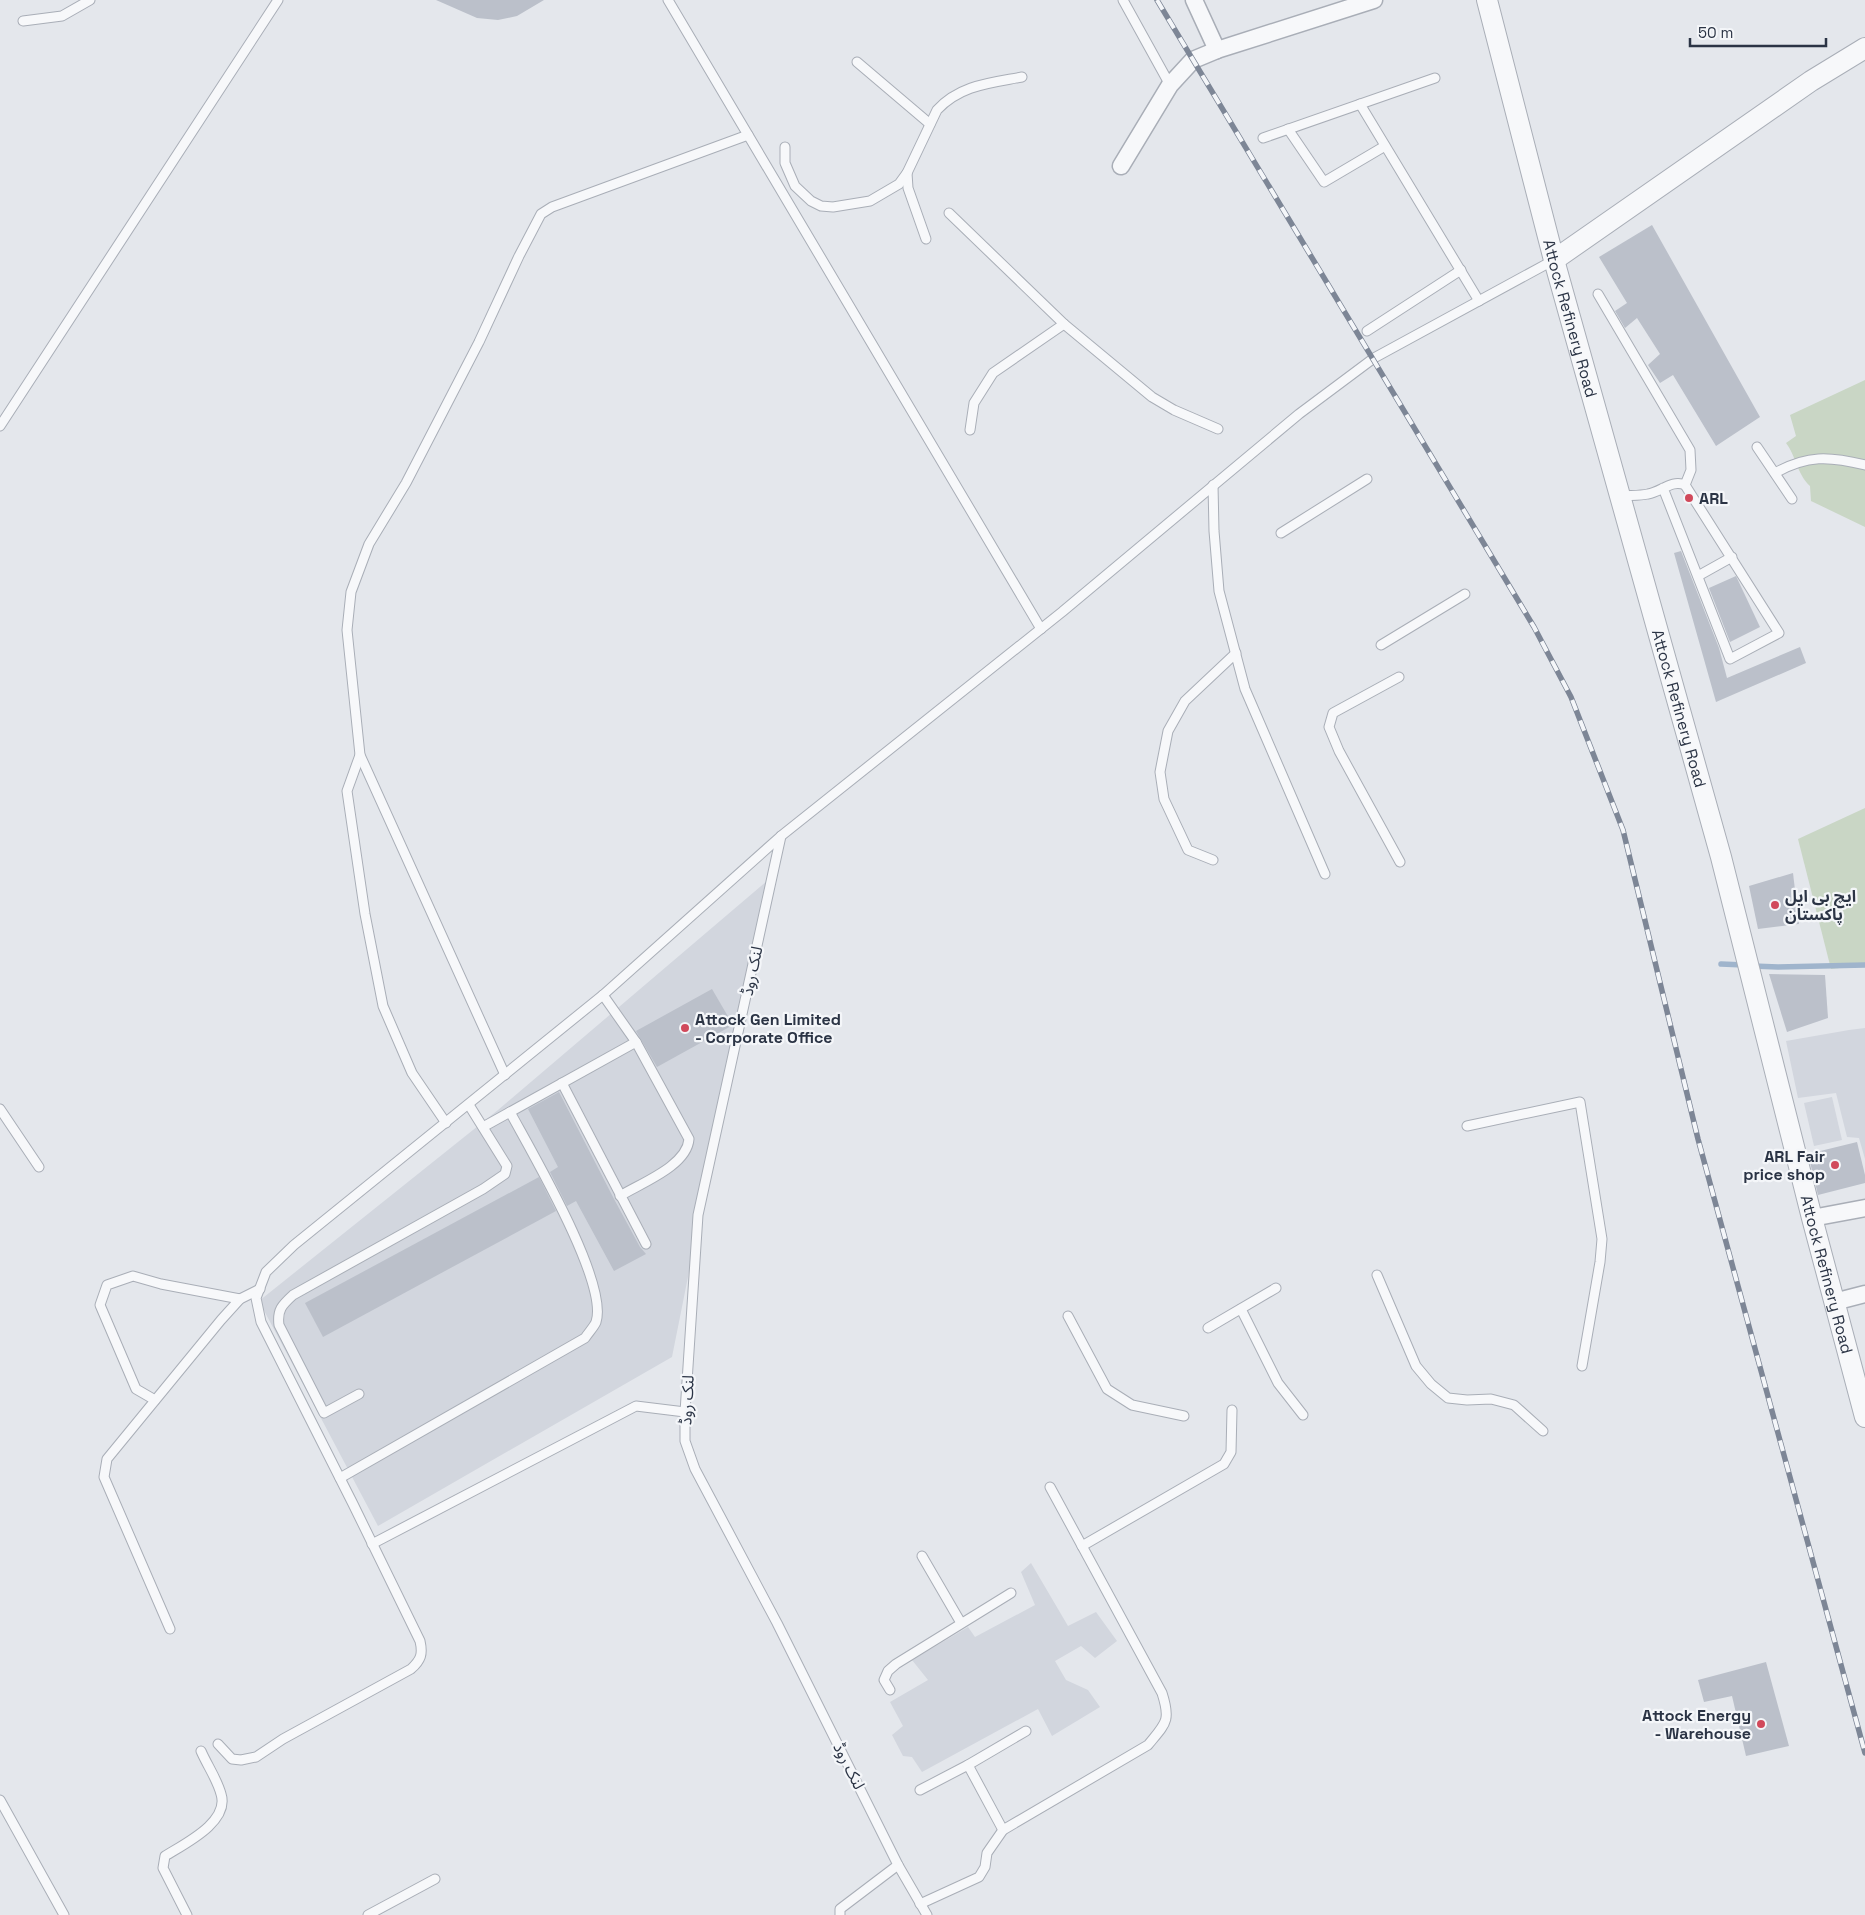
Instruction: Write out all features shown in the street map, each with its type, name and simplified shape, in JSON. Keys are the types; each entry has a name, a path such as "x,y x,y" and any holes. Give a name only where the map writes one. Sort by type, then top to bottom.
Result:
{"street":[{"path":"1194,0 1217,50"},
{"path":"1121,166 1170,85 1193,60 1217,50 1374,0"},
{"name":"Attock Refinery Road","path":"1487,0 1554,260 1721,857 1834,1302 1861,1385 1865,1417"},
{"path":"1554,260 1811,81 1865,48"},
{"path":"1812,1218 1865,1208"},
{"path":"1834,1302 1865,1294"}],"lane":[{"path":"24,21 62,16 90,0"},
{"path":"0,426 278,0"},
{"path":"668,0 1040,629"},
{"path":"1123,0 1170,85"},
{"path":"857,62 930,124"},
{"path":"785,147 785,164 794,186 811,201 821,206 846,206 870,201 899,184 907,173 937,110 954,95 966,89 1022,77"},
{"path":"1263,138 1435,78"},
{"path":"1360,104 1479,301"},
{"path":"1288,129 1324,182 1385,146"},
{"path":"505,1075 360,755 347,630 351,592 369,544 406,483 479,342 518,256 540,214 552,207 748,135"},
{"path":"907,173 908,188 926,239"},
{"path":"949,214 1064,324 1152,397 1174,410 1218,429"},
{"path":"218,1744 232,1758 241,1760 256,1757 283,1739 411,1669 418,1662 422,1653 420,1641 261,1322 256,1298 266,1272 294,1245 602,995 781,836 1040,629 1299,414 1374,358 1554,260"},
{"path":"1367,331 1461,270"},
{"path":"1598,294 1690,450 1691,470 1686,485"},
{"path":"970,430 974,403 993,373 1064,324"},
{"path":"1757,447 1792,499"},
{"path":"1775,473 1791,464 1814,459 1847,461 1865,465"},
{"path":"1281,533 1368,479"},
{"path":"1620,496 1650,494 1663,488 1676,483 1686,485 1779,632 1730,659 1663,488"},
{"path":"1212,485 1219,591 1245,689 1325,874"},
{"path":"1698,576 1732,557"},
{"path":"1381,645 1465,594"},
{"path":"1213,860 1188,850 1164,800 1160,772 1168,731 1185,701 1236,652"},
{"path":"1399,677 1333,713 1329,727 1339,751 1400,862"},
{"path":"360,755 347,791 365,914 383,1006 412,1073 446,1123"},
{"name":"لنک روڈ","path":"781,836 698,1215 685,1441 695,1469 777,1623 898,1865 927,1915"},
{"path":"602,995 636,1042 689,1139 682,1157 620,1196"},
{"path":"483,1127 636,1042"},
{"path":"562,1083 646,1244"},
{"path":"1467,1126 1580,1102 1602,1240 1582,1366"},
{"path":"359,1394 324,1413 278,1325 280,1306 293,1295 483,1189 505,1174 507,1166 468,1105"},
{"path":"0,1109 39,1166"},
{"path":"340,1478 585,1338 596,1322 596,1298 583,1256 562,1211 510,1112"},
{"path":"1376,1275 1416,1366 1431,1384 1448,1398 1467,1400 1490,1399 1514,1405 1543,1431"},
{"path":"155,1400 136,1389 100,1305 107,1286 133,1276 161,1284 240,1299"},
{"path":"1208,1328 1276,1288"},
{"path":"170,1630 104,1477 107,1459 221,1320 240,1299 260,1289"},
{"path":"1241,1309 1278,1383 1303,1415"},
{"path":"1068,1316 1107,1389 1132,1405 1184,1416"},
{"path":"372,1544 636,1406 686,1412"},
{"path":"1082,1546 1224,1464 1231,1452 1232,1410"},
{"path":"920,1904 979,1877 985,1867 987,1853 1004,1830 1148,1745 1166,1724 1167,1710 1162,1693 1050,1487"},
{"path":"922,1556 961,1623"},
{"path":"890,1690 884,1680 888,1671 896,1664 1011,1593"},
{"path":"920,1790 968,1765 1026,1731"},
{"path":"187,1915 163,1868 165,1856 210,1826 223,1804 222,1794 201,1751"},
{"path":"968,1765 1004,1830"},
{"path":"0,1800 64,1915"},
{"path":"840,1915 840,1908 898,1865"},
{"path":"368,1915 435,1879"}],"shaded area":[{"path":"767,881 672,1357 378,1526 259,1301 498,1110"},
{"path":"1865,1028 1865,1159 1859,1138 1847,1137 1836,1093 1798,1098 1786,1041"},
{"path":"1832,1097 1842,1140 1814,1146 1804,1103"},
{"path":"1031,1563 1068,1626 1096,1612 1117,1641 1095,1658 1081,1646 1055,1661 1066,1680 1088,1690 1100,1707 1052,1736 1038,1709 922,1772 912,1757 903,1756 892,1735 903,1726 890,1702 928,1680 912,1660 968,1627 975,1637 1035,1605 1021,1572"}],"green space":[{"path":"1865,380 1865,527 1811,501 1810,486 1802,476 1786,443 1796,436 1790,415"},
{"path":"1865,808 1865,965 1831,969 1798,839"}],"building":[{"path":"436,0 544,0 517,16 498,20 477,18"},
{"path":"1652,225 1760,417 1716,446 1673,375 1660,383 1648,365 1660,354 1637,318 1625,328 1615,311 1627,303 1599,257"},
{"path":"1681,551 1719,648 1727,678 1800,647 1806,663 1716,702 1674,553"},
{"path":"1736,576 1760,627 1730,642 1709,588"},
{"name":"ایچ بی ایل پاکستان","path":"1793,873 1799,924 1758,929 1749,886"},
{"path":"1769,974 1825,975 1828,1018 1787,1032"},
{"name":"Attock Gen Limited - Corporate Office","path":"712,989 733,1025 657,1067 636,1031"},
{"path":"559,1092 614,1199 640,1247 646,1254 614,1271 576,1201 567,1206 550,1172 558,1167 528,1109"},
{"name":"ARL Fair price shop","path":"1857,1142 1865,1175 1865,1183 1818,1195 1808,1154"},
{"path":"539,1177 556,1211 323,1337 305,1303"},
{"name":"Attock Energy - Warehouse","path":"1766,1662 1789,1746 1746,1756 1732,1696 1704,1702 1698,1680"}],"waterway":[{"path":"1721,964 1744,965"},
{"path":"1753,966 1865,965"}],"railway":[{"path":"1157,0 1534,627 1571,697 1623,830 1698,1139 1865,1753"}],"place":[{"name":"ARL","path":"1689,498"},
{"name":"ایچ بی ایل پاکستان","path":"1775,905"},
{"name":"Attock Gen Limited - Corporate Office","path":"685,1028"},
{"name":"ARL Fair price shop","path":"1835,1165"},
{"name":"Attock Energy - Warehouse","path":"1761,1724"}]}
